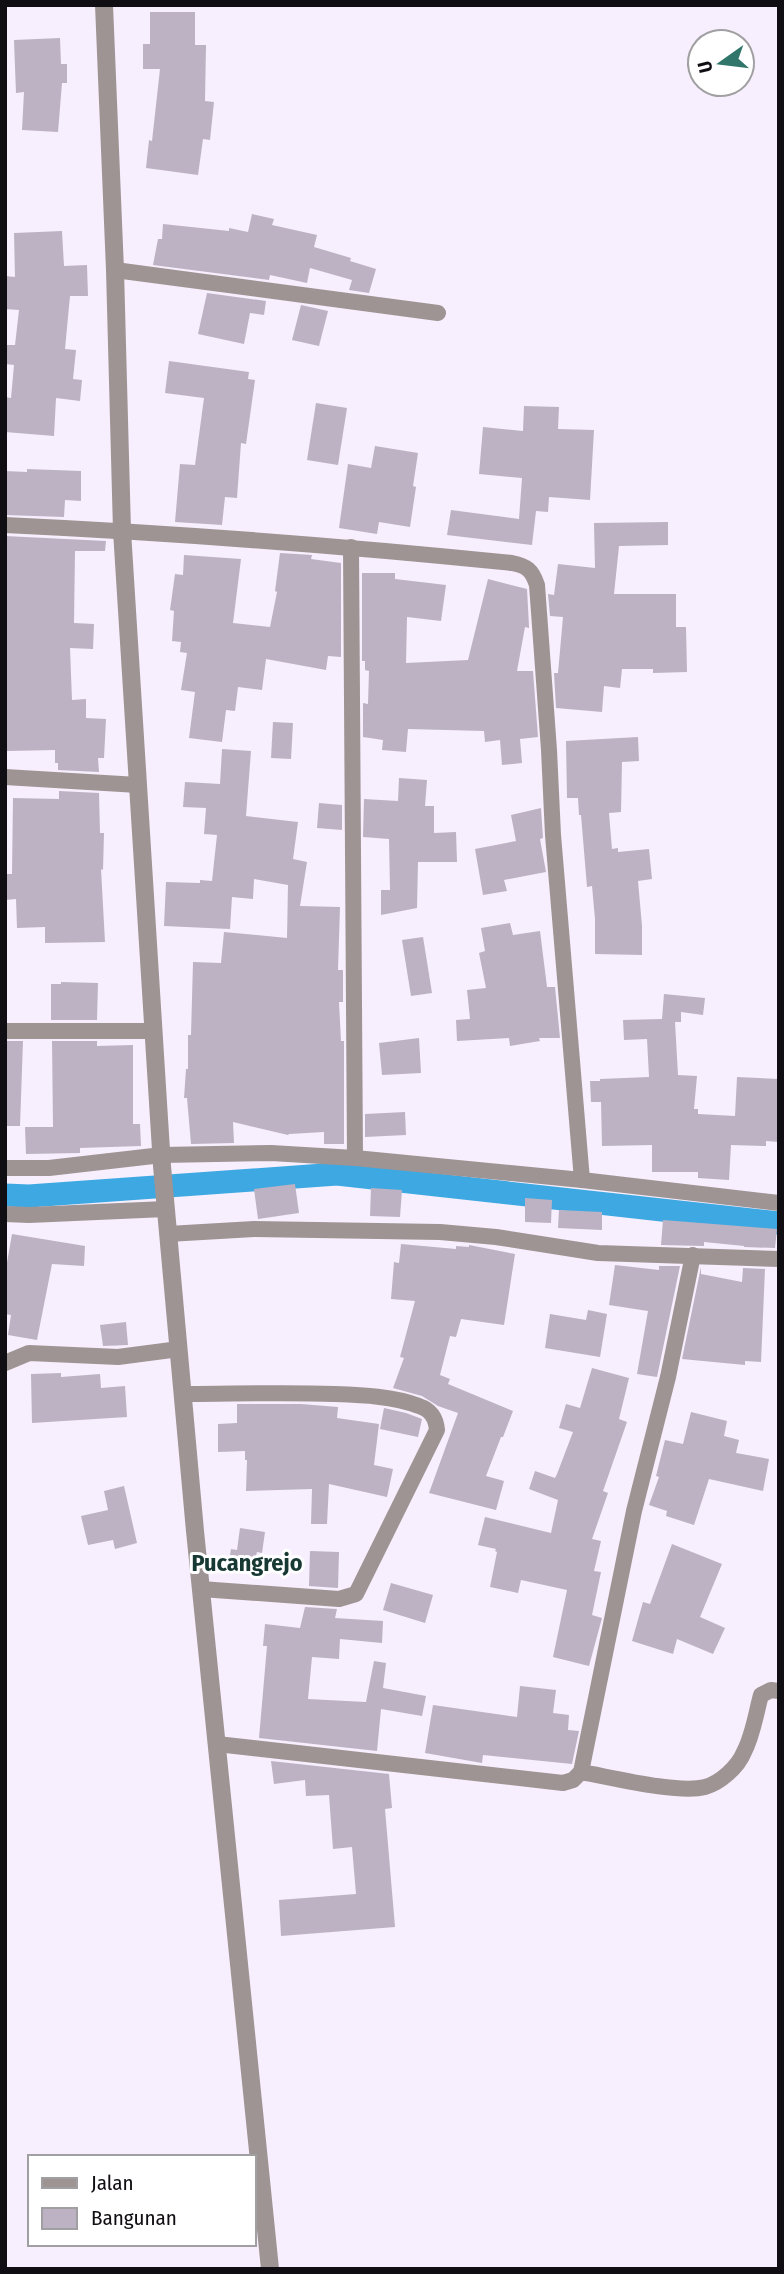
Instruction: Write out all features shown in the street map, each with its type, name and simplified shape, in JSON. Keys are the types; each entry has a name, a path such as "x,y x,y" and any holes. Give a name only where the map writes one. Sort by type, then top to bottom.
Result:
{"street":[{"path":"104,5 122,531 162,1161 201,1590 270,2269"},
{"path":"115,270 438,313"},
{"path":"5,525 351,547 513,563 525,566 533,572 537,585 553,835 582,1180"},
{"path":"351,547 355,1158"},
{"path":"5,777 138,785"},
{"path":"5,1031 154,1031"},
{"path":"5,1168 49,1168 271,1153 355,1158 582,1180 779,1203"},
{"path":"5,1214 29,1215 166,1206"},
{"path":"168,1234 254,1229 440,1232 496,1237 598,1253 779,1259"},
{"path":"217,1744 562,1783 573,1780 581,1772 634,1511 668,1377 693,1255"},
{"path":"5,1363 13,1355 29,1353 118,1357 179,1349"},
{"path":"183,1394 369,1395 421,1406 436,1420 437,1430 356,1594 339,1599 201,1590"},
{"path":"581,1772 663,1786 705,1787 717,1782 731,1770 744,1753 761,1695 771,1690 779,1691"}],"building":[{"path":"150,12 195,12 195,45 206,45 205,101 214,102 210,140 203,139 198,175 146,168 149,140 152,141 160,69 143,69 143,44 150,44"},
{"path":"60,38 61,64 67,64 67,83 62,83 58,132 22,130 24,92 16,93 14,40"},
{"path":"252,214 274,219 272,225 317,235 314,247 376,269 369,293 349,290 352,280 310,268 307,283 270,275 269,280 153,265 158,239 162,239 163,224 229,231 229,228 248,232"},
{"path":"62,231 64,266 87,265 88,296 70,296 65,349 76,350 73,379 82,380 80,401 56,398 54,436 5,432 5,397 11,398 14,365 5,364 5,345 15,345 19,310 5,309 5,276 15,277 14,233"},
{"path":"207,293 266,301 264,315 250,313 244,344 198,334"},
{"path":"301,305 328,311 319,346 292,340"},
{"path":"169,361 249,372 248,379 255,380 246,444 241,443 237,498 225,497 222,525 175,522 180,464 195,465 204,398 165,393"},
{"path":"316,403 347,408 338,465 307,460"},
{"path":"524,406 559,407 558,429 594,430 590,500 549,497 548,512 536,511 532,545 447,535 451,510 519,519 522,478 479,474 483,427 523,431"},
{"path":"375,446 418,453 410,527 379,522 377,534 339,528 348,464 371,468"},
{"path":"27,469 81,471 81,501 65,500 64,517 5,515 5,471 27,472"},
{"path":"668,522 668,545 619,546 614,594 676,594 676,627 686,627 687,672 653,673 653,669 622,669 620,688 604,686 602,712 556,708 554,673 558,673 563,617 550,616 548,594 554,595 558,564 595,568 594,523"},
{"path":"5,536 106,541 105,551 75,551 74,623 94,624 93,649 70,648 72,700 86,699 86,718 106,719 104,758 98,758 99,772 58,770 55,750 7,751"},
{"path":"280,553 312,555 311,559 341,563 341,657 328,656 326,670 266,659 262,690 238,687 235,711 226,710 222,742 189,738 195,692 181,690 187,653 180,652 181,642 172,641 174,611 170,610 175,574 183,575 184,555 241,559 233,623 270,627 277,592"},
{"path":"362,573 395,573 395,579 446,585 441,621 407,617 406,663 468,660 488,579 527,589 529,628 525,627 517,671 533,671 538,737 520,739 522,763 502,765 500,740 485,742 484,731 408,729 406,752 382,750 383,740 363,737 363,703 368,704 369,671 365,670 365,661 362,661"},
{"path":"273,722 293,723 291,759 271,758"},
{"path":"638,737 639,761 622,762 621,812 609,813 612,849 618,848 618,852 649,849 652,879 638,881 642,955 595,954 592,886 587,887 578,798 567,798 566,741"},
{"path":"222,749 251,751 246,816 298,822 293,859 307,862 300,906 340,907 338,970 343,970 343,1002 339,1002 341,1041 344,1041 344,1144 324,1144 324,1132 288,1135 233,1122 234,1143 191,1144 187,1098 184,1098 188,1069 188,1035 191,1035 193,962 221,963 224,932 287,938 288,885 254,879 253,899 232,897 230,929 164,926 166,882 212,881 217,835 204,834 206,808 183,807 185,782 220,784"},
{"path":"399,778 427,780 425,806 434,806 434,833 456,832 457,862 418,862 417,908 381,915 381,890 390,890 389,839 363,837 364,799 398,801"},
{"path":"59,791 99,793 100,833 104,833 103,870 101,869 105,942 45,943 45,927 17,928 16,899 5,900 5,874 12,874 13,798 59,799"},
{"path":"319,803 342,805 342,830 317,828"},
{"path":"541,808 543,838 540,839 546,872 504,880 507,891 483,895 475,849 516,841 511,815"},
{"path":"510,923 513,935 540,931 547,987 555,987 560,1038 539,1038 540,1041 510,1046 509,1038 457,1041 456,1020 470,1019 467,990 486,988 479,953 485,951 481,928"},
{"path":"423,937 432,993 411,996 402,940"},
{"path":"98,983 97,1020 51,1020 51,984"},
{"path":"664,994 705,998 703,1015 681,1012 681,1022 675,1022 678,1075 697,1076 694,1109 698,1109 698,1114 735,1116 737,1077 779,1079 779,1142 766,1141 766,1146 731,1145 729,1180 698,1178 698,1172 652,1172 652,1145 602,1146 601,1102 591,1102 590,1081 649,1077 647,1039 624,1040 623,1020 662,1019"},
{"path":"419,1038 421,1073 382,1075 379,1043"},
{"path":"5,1041 23,1041 20,1126 5,1126"},
{"path":"52,1041 97,1041 97,1046 133,1045 133,1124 140,1124 141,1146 80,1148 80,1153 26,1154 25,1127 53,1127"},
{"path":"405,1112 406,1135 365,1137 365,1114"},
{"path":"295,1184 299,1213 258,1219 254,1189"},
{"path":"371,1188 402,1190 400,1217 370,1216"},
{"path":"525,1198 552,1200 551,1223 525,1222"},
{"path":"559,1210 602,1212 602,1230 558,1228"},
{"path":"663,1220 777,1229 775,1248 704,1242 704,1246 661,1245"},
{"path":"12,1234 85,1246 84,1266 52,1264 37,1340 8,1335 11,1315 5,1314 5,1274"},
{"path":"401,1244 456,1249 456,1246 469,1245 515,1254 504,1325 461,1319 456,1337 450,1336 440,1375 450,1379 448,1384 513,1411 486,1476 504,1481 496,1510 429,1493 458,1413 438,1406 422,1396 393,1388 404,1358 400,1357 415,1301 391,1299 394,1262 399,1263"},
{"path":"615,1265 659,1270 659,1266 680,1266 657,1377 637,1374 648,1311 609,1305"},
{"path":"701,1267 701,1274 742,1282 743,1268 765,1269 761,1362 745,1361 745,1365 682,1359"},
{"path":"588,1310 607,1314 600,1357 545,1348 550,1314 586,1320"},
{"path":"126,1322 128,1345 103,1346 100,1325"},
{"path":"592,1368 629,1378 619,1419 627,1422 603,1491 608,1493 592,1539 601,1541 594,1571 601,1572 592,1615 602,1618 589,1666 553,1657 567,1590 521,1580 518,1593 490,1587 497,1552 496,1549 478,1545 485,1517 551,1533 558,1500 529,1489 535,1471 555,1478 573,1432 559,1428 566,1404 580,1408"},
{"path":"61,1373 61,1377 100,1374 101,1388 125,1386 127,1417 32,1423 31,1374"},
{"path":"237,1404 338,1407 337,1418 379,1424 374,1465 393,1469 387,1497 329,1484 327,1524 311,1524 312,1489 246,1491 245,1451 218,1452 218,1424 237,1423"},
{"path":"384,1408 422,1419 418,1437 380,1429"},
{"path":"691,1412 727,1421 724,1436 739,1440 736,1453 769,1459 763,1491 709,1479 694,1525 666,1516 667,1511 649,1505 659,1477 656,1476 665,1440 683,1444"},
{"path":"124,1486 137,1543 115,1549 113,1540 88,1545 81,1516 108,1510 104,1491"},
{"path":"240,1528 265,1532 262,1553 257,1552 252,1571 228,1567 231,1549 237,1550"},
{"path":"672,1544 722,1564 700,1617 725,1628 713,1654 677,1639 673,1654 632,1641 643,1602 650,1604"},
{"path":"310,1551 339,1552 338,1588 309,1586"},
{"path":"391,1583 433,1595 425,1623 383,1610"},
{"path":"305,1607 337,1609 335,1618 383,1621 382,1643 340,1639 339,1659 312,1657 308,1699 366,1702 374,1661 386,1663 383,1688 426,1696 422,1716 381,1709 377,1751 259,1738 267,1646 263,1646 265,1624 300,1628"},
{"path":"520,1686 556,1690 553,1713 569,1715 568,1730 579,1731 572,1764 483,1755 482,1763 425,1753 433,1705 517,1717"},
{"path":"271,1761 389,1774 392,1808 385,1809 395,1927 281,1936 279,1900 356,1894 352,1847 333,1849 329,1795 306,1796 305,1780 274,1784"}],"waterway":[{"path":"5,1195 29,1196 337,1174 779,1223"}],"district":[{"name":"Pucangrejo","path":"247,1563"}]}
